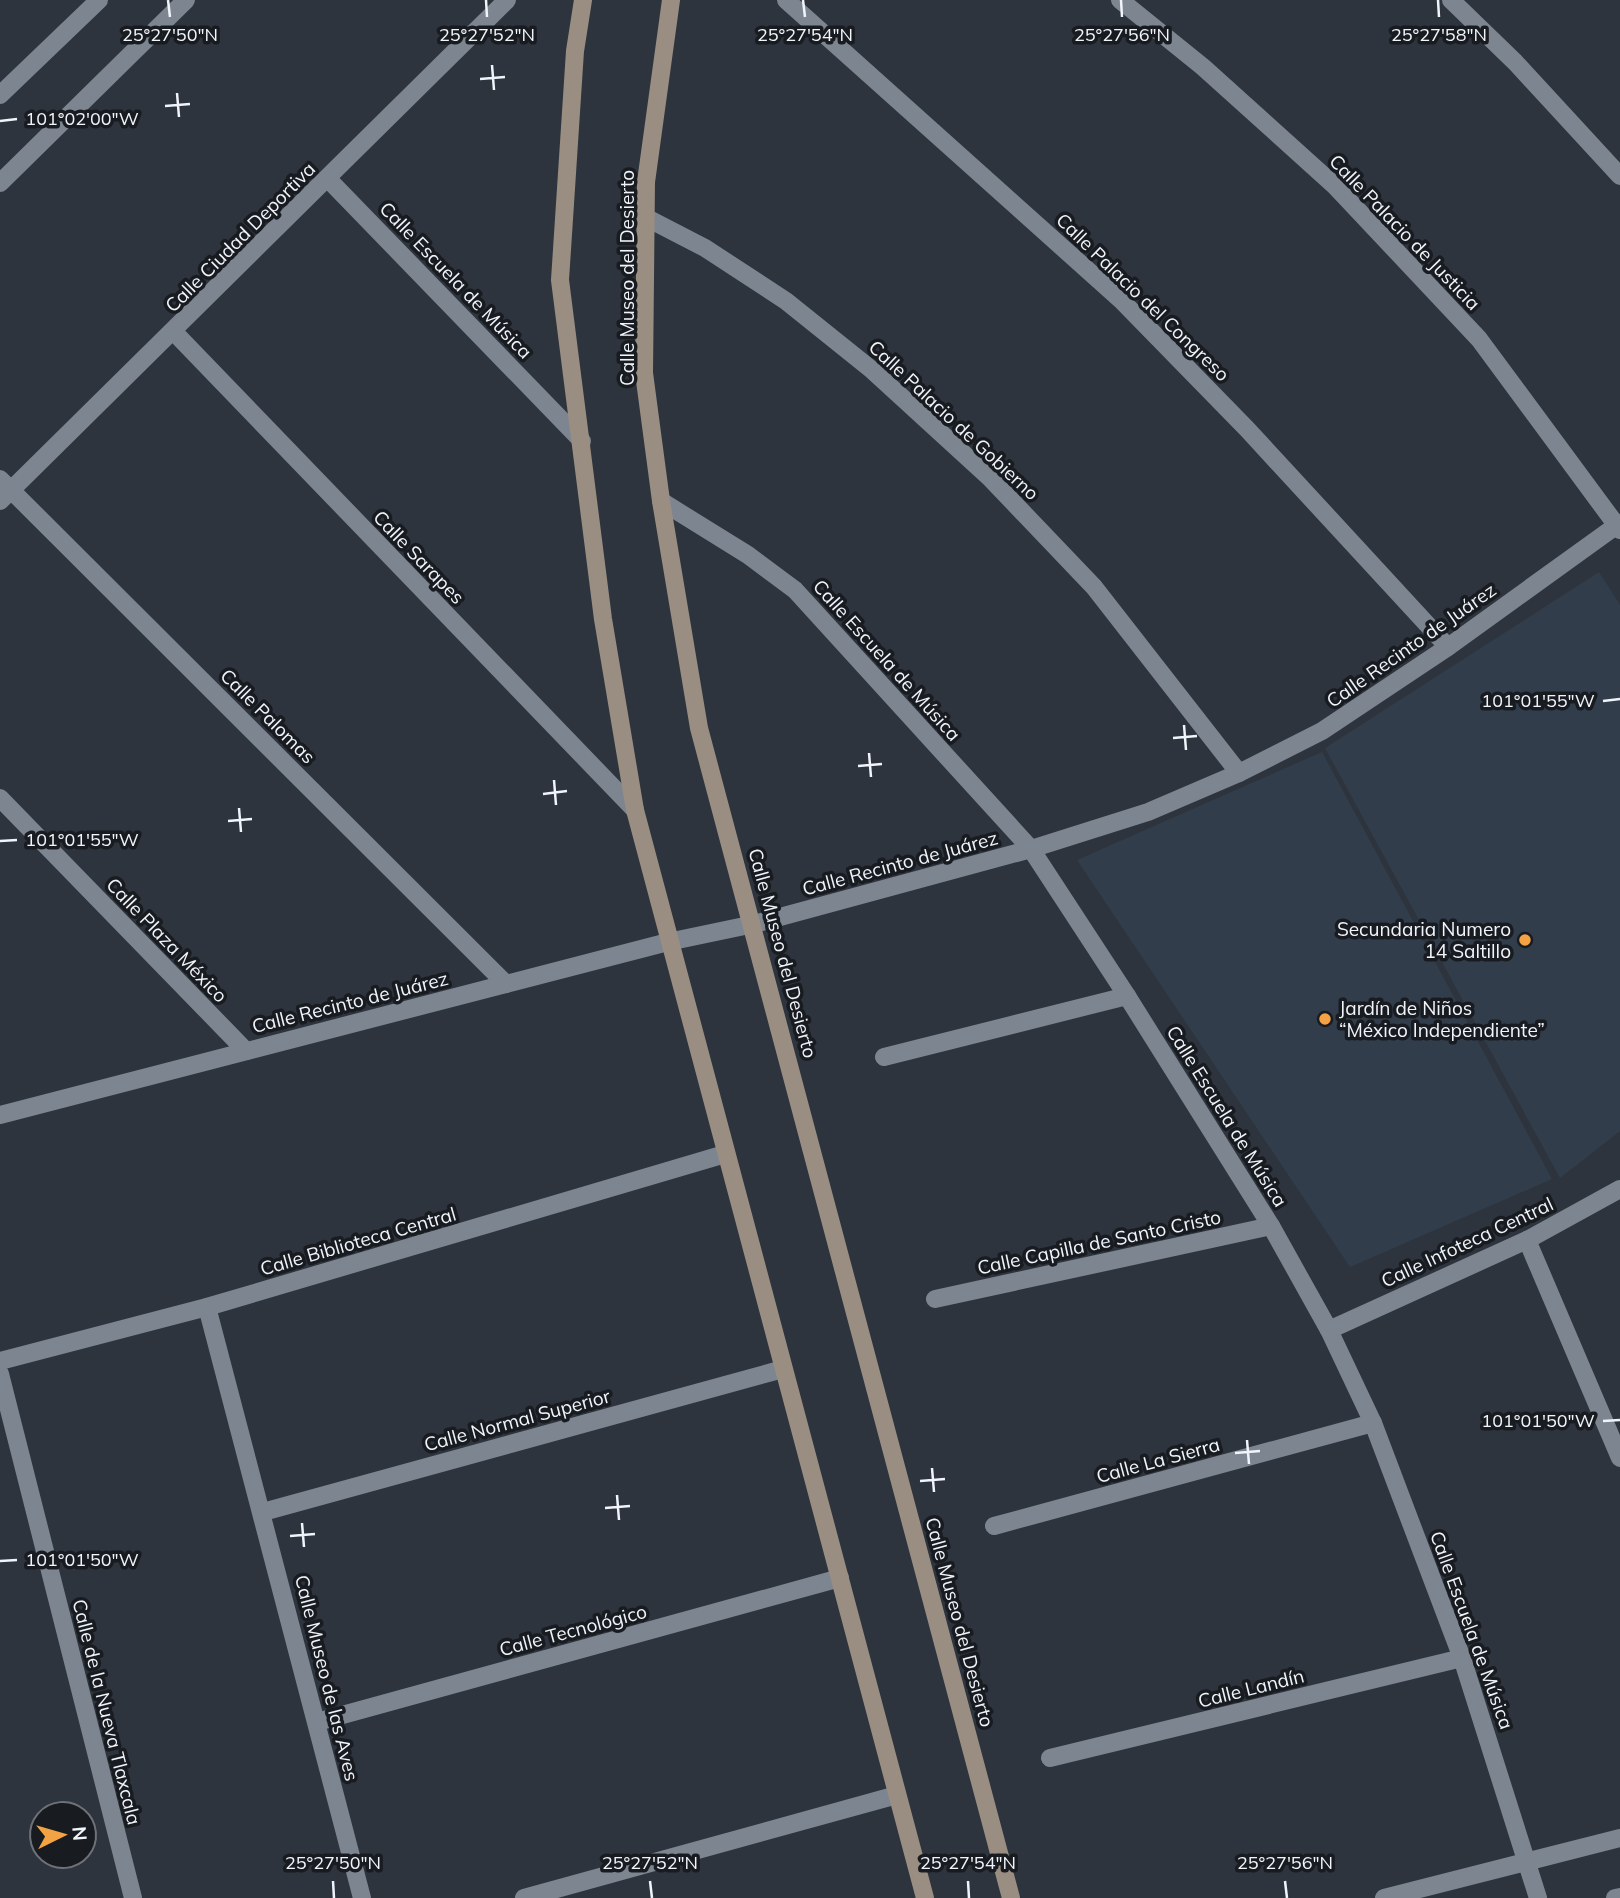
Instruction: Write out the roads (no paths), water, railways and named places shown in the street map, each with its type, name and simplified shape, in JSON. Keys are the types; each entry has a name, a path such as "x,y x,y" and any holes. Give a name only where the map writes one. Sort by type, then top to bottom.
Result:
{"street":[{"path":"0,95 99,0"},
{"path":"0,183 186,0"},
{"name":"Calle Ciudad Deportiva","path":"4,490 174,332 507,0"},
{"path":"583,0 575,51 560,280 603,619 635,810 668,942 925,1898"},
{"name":"Calle Museo del Desierto","path":"671,0 646,182 644,373 661,501 699,728 754,924 1011,1898"},
{"name":"Calle Palacio del Congreso","path":"786,0 1121,300 1247,429 1448,647"},
{"name":"Calle Palacio de Justicia","path":"1121,0 1203,67 1344,196 1479,339 1619,526"},
{"path":"1451,0 1515,62 1620,176"},
{"name":"Calle Escuela de Música","path":"328,179 582,441"},
{"name":"Calle Palacio de Gobierno","path":"645,217 705,248 786,301 872,370 989,477 1094,587 1239,773"},
{"name":"Calle Sarapes","path":"174,332 635,810"},
{"name":"Calle Palomas","path":"4,490 506,984"},
{"name":"Calle Escuela de Música","path":"661,501 748,555 795,590 1031,849 1127,996 1271,1226 1329,1330 1373,1423 1462,1658 1538,1898"},
{"name":"Calle Recinto de Juárez","path":"3,1111 668,942 754,924 1031,849 1148,812 1239,773 1322,731 1448,647 1619,526"},
{"name":"Calle Plaza México","path":"0,797 246,1051"},
{"path":"884,1057 1127,996"},
{"name":"Calle Biblioteca Central","path":"0,1361 207,1307 725,1154"},
{"name":"Calle Infoteca Central","path":"1329,1330 1527,1240 1620,1189"},
{"name":"Calle Capilla de Santo Cristo","path":"935,1299 1271,1226"},
{"path":"1527,1240 1620,1458"},
{"name":"Calle Museo de las Aves","path":"207,1307 263,1512 362,1898"},
{"name":"Calle Normal Superior","path":"263,1512 783,1369"},
{"name":"Calle de la Nueva Tlaxcala","path":"0,1374 133,1898"},
{"name":"Calle La Sierra","path":"994,1526 1373,1423"},
{"name":"Calle Tecnológico","path":"317,1722 839,1578"},
{"name":"Calle Landín","path":"1050,1758 1462,1658"},
{"path":"524,1898 897,1795"},
{"path":"1384,1898 1620,1838"}],"place":[{"name":"Secundaria Numero 14 Saltillo","path":"1525,940"},
{"name":"Jardín de Niños “México Independiente”","path":"1325,1019"}]}
